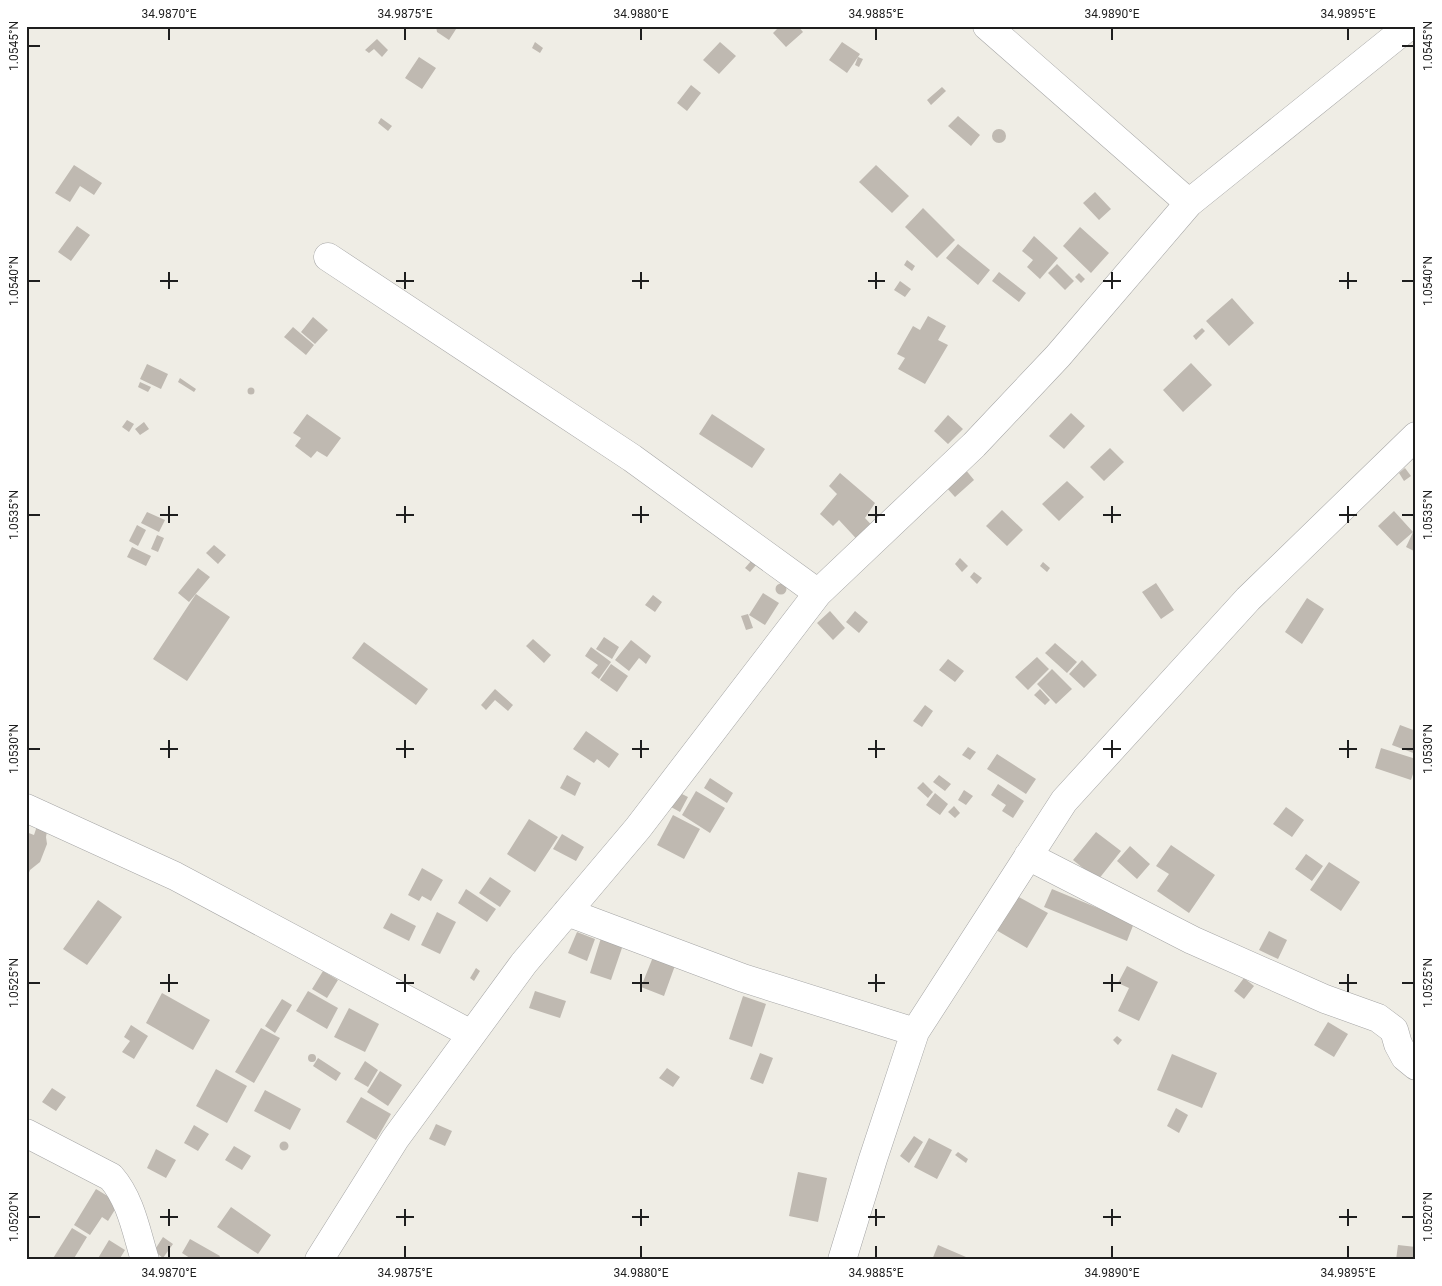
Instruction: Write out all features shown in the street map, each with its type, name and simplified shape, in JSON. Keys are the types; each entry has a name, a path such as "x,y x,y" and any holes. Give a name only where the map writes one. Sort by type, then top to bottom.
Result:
{"street":[{"path":"987,26 1189,203"},
{"path":"319,1260 395,1139 524,962 638,828 818,593 987,432 1058,356 1189,203 1409,26"},
{"path":"328,257 632,458 818,593"},
{"path":"842,1260 915,1032 1064,801 1248,600 1416,436"},
{"path":"26,808 175,876 471,1034"},
{"path":"1028,856 1192,940 1325,999 1378,1018 1394,1030 1398,1044 1405,1057 1416,1066"},
{"path":"566,912 743,978 915,1032"},
{"path":"26,1133 111,1177 121,1189 128,1206 145,1260"}],"building":[{"path":"436,26 458,26 449,40 437,32"},
{"path":"780,26 798,26 803,32 786,47 773,33"},
{"path":"377,39 388,50 382,57 374,49 369,53 365,50"},
{"path":"535,42 543,48 540,53 532,48"},
{"path":"720,42 736,56 719,74 703,60"},
{"path":"842,42 860,54 847,73 829,60"},
{"path":"419,57 436,68 422,89 405,78"},
{"path":"858,57 863,59 859,67 855,65"},
{"path":"691,85 701,93 687,111 677,103"},
{"path":"942,87 946,91 931,105 927,100"},
{"path":"958,116 980,135 971,146 948,126"},
{"path":"381,118 392,126 388,131 378,123"},
{"path":"999,129 1004,131 1006,136 1004,141 999,143 994,141 992,136 994,131"},
{"path":"74,165 102,183 94,195 80,186 70,202 55,193"},
{"path":"876,165 909,196 892,213 859,182"},
{"path":"1095,192 1111,209 1099,220 1083,203"},
{"path":"923,208 955,240 937,258 905,227"},
{"path":"77,226 90,235 71,261 58,252"},
{"path":"1080,227 1109,253 1091,273 1063,246"},
{"path":"1034,236 1058,258 1040,279 1027,267 1033,260 1022,251"},
{"path":"958,244 990,270 978,285 946,258"},
{"path":"907,260 915,266 912,271 904,265"},
{"path":"1057,264 1074,281 1065,290 1048,273"},
{"path":"999,272 1026,293 1019,302 992,281"},
{"path":"1079,273 1085,279 1081,283 1075,277"},
{"path":"900,281 911,289 905,297 894,290"},
{"path":"1232,298 1254,323 1229,346 1206,321"},
{"path":"928,316 946,326 938,340 948,345 925,384 898,369 905,358 897,354 913,326 920,330"},
{"path":"313,317 328,330 315,344 301,332"},
{"path":"293,327 314,345 306,355 284,337"},
{"path":"1202,328 1205,331 1196,340 1193,336"},
{"path":"1191,363 1212,385 1183,412 1163,390"},
{"path":"147,364 168,374 161,389 140,379"},
{"path":"180,378 196,389 194,392 178,382"},
{"path":"140,382 151,387 148,392 138,387"},
{"path":"251,387 255,391 251,395 247,391"},
{"path":"1071,413 1085,426 1064,449 1049,436"},
{"path":"307,414 341,438 327,457 317,451 311,458 295,446 301,438 293,433"},
{"path":"712,414 765,449 752,468 699,434"},
{"path":"948,415 963,429 948,444 934,431"},
{"path":"127,420 134,424 129,432 122,427"},
{"path":"144,422 149,429 140,435 135,429"},
{"path":"1110,448 1124,462 1104,481 1090,467"},
{"path":"1405,468 1411,476 1404,481 1399,473"},
{"path":"965,469 974,480 955,497 945,486"},
{"path":"840,473 875,503 865,518 879,533 864,547 839,520 833,526 820,514 837,494 829,486"},
{"path":"1067,481 1084,497 1059,521 1042,504"},
{"path":"1002,510 1023,530 1007,546 986,526"},
{"path":"1394,511 1413,532 1397,546 1378,526"},
{"path":"147,512 165,520 159,532 141,523"},
{"path":"137,525 146,530 138,546 129,541"},
{"path":"1416,526 1416,552 1406,547"},
{"path":"157,535 164,538 158,552 151,549"},
{"path":"214,545 226,555 218,564 206,553"},
{"path":"132,547 151,556 146,566 127,557"},
{"path":"758,553 763,557 750,572 745,568"},
{"path":"960,558 968,566 962,572 955,564"},
{"path":"1043,562 1050,568 1047,572 1040,566"},
{"path":"198,568 210,577 189,602 178,593"},
{"path":"974,572 982,578 977,584 970,577"},
{"path":"781,583 787,589 781,595 775,589"},
{"path":"1156,583 1174,610 1161,619 1142,592"},
{"path":"763,593 779,603 765,625 749,615"},
{"path":"196,594 230,617 187,681 153,659"},
{"path":"653,595 662,602 655,612 645,605"},
{"path":"1307,598 1324,609 1302,644 1285,632"},
{"path":"830,611 845,628 833,640 817,623"},
{"path":"855,611 868,622 859,633 846,622"},
{"path":"748,614 753,628 746,630 741,616"},
{"path":"604,637 619,647 612,659 596,649"},
{"path":"533,639 551,655 544,663 526,646"},
{"path":"631,640 651,656 646,664 639,658 629,671 615,660"},
{"path":"364,642 428,689 416,705 352,658"},
{"path":"1055,643 1077,662 1067,673 1045,653"},
{"path":"591,647 611,662 599,679 591,673 598,665 585,656"},
{"path":"1037,657 1049,669 1028,690 1015,677"},
{"path":"948,659 964,671 955,682 939,670"},
{"path":"1082,660 1097,675 1084,688 1069,674"},
{"path":"611,664 628,676 617,692 600,680"},
{"path":"1052,669 1072,689 1056,704 1037,684"},
{"path":"495,689 513,705 508,711 495,700 486,710 481,705"},
{"path":"1040,689 1050,700 1045,705 1034,695"},
{"path":"925,705 933,711 922,727 913,721"},
{"path":"1400,725 1416,731 1416,754 1392,745"},
{"path":"586,731 619,754 609,768 597,759 594,763 573,749"},
{"path":"968,747 976,752 970,760 962,755"},
{"path":"1381,748 1416,759 1411,780 1375,768"},
{"path":"997,754 1036,779 1026,794 987,769"},
{"path":"567,775 581,783 575,796 560,788"},
{"path":"939,775 951,784 945,791 933,782"},
{"path":"710,778 733,793 727,803 704,788"},
{"path":"923,782 933,792 928,798 917,788"},
{"path":"998,784 1024,801 1013,818 1002,811 1006,805 991,795"},
{"path":"964,790 973,796 966,805 958,800"},
{"path":"696,791 725,808 710,833 682,815"},
{"path":"678,792 688,797 680,812 671,807"},
{"path":"935,793 948,804 940,815 926,805"},
{"path":"954,806 960,813 955,818 948,812"},
{"path":"1286,807 1304,820 1292,837 1273,824"},
{"path":"673,815 700,829 684,859 657,845"},
{"path":"529,819 558,837 535,872 507,854"},
{"path":"38,823 48,826 47,844 40,862 30,870 26,880 26,832 34,835"},
{"path":"1096,832 1121,851 1098,880 1073,860"},
{"path":"562,834 584,847 576,861 553,849"},
{"path":"1171,845 1215,875 1189,913 1157,891 1169,874 1156,866"},
{"path":"1130,846 1150,864 1137,879 1117,861"},
{"path":"1306,854 1323,866 1312,881 1295,869"},
{"path":"1329,862 1360,882 1341,911 1310,890"},
{"path":"422,868 443,880 431,901 422,896 419,901 408,895"},
{"path":"490,877 511,891 500,907 479,893"},
{"path":"466,889 496,909 487,922 458,903"},
{"path":"1052,889 1134,923 1127,941 1044,907"},
{"path":"1017,896 1048,913 1027,948 996,930"},
{"path":"98,900 122,917 87,965 63,949"},
{"path":"437,912 456,922 440,954 421,945"},
{"path":"391,913 416,926 409,941 383,928"},
{"path":"1269,931 1287,940 1278,959 1259,950"},
{"path":"577,932 595,939 587,961 568,953"},
{"path":"601,938 623,945 611,980 590,973"},
{"path":"655,952 677,960 664,996 641,987"},
{"path":"1127,966 1158,982 1139,1021 1118,1011 1129,988 1118,983"},
{"path":"476,968 480,971 474,981 470,978"},
{"path":"323,971 338,980 327,998 312,989"},
{"path":"1244,978 1254,986 1244,999 1234,991"},
{"path":"308,991 338,1008 327,1029 296,1011"},
{"path":"535,991 566,1001 560,1018 529,1008"},
{"path":"162,993 210,1020 193,1050 146,1023"},
{"path":"743,996 766,1004 752,1047 729,1039"},
{"path":"282,999 292,1005 275,1033 265,1026"},
{"path":"349,1008 379,1024 365,1052 334,1037"},
{"path":"1328,1022 1348,1034 1334,1057 1314,1045"},
{"path":"131,1025 148,1036 134,1059 122,1052 130,1041 124,1037"},
{"path":"261,1028 280,1038 254,1083 235,1072"},
{"path":"1117,1036 1122,1040 1118,1045 1113,1040"},
{"path":"760,1053 773,1058 763,1084 750,1079"},
{"path":"312,1054 316,1058 312,1062 308,1058"},
{"path":"1172,1054 1217,1073 1202,1108 1157,1090"},
{"path":"318,1058 341,1073 336,1081 313,1066"},
{"path":"365,1061 378,1070 368,1087 354,1079"},
{"path":"667,1068 680,1077 673,1087 659,1078"},
{"path":"216,1069 247,1086 227,1123 196,1106"},
{"path":"380,1071 402,1085 388,1106 367,1092"},
{"path":"52,1088 66,1097 56,1111 42,1102"},
{"path":"265,1090 301,1109 290,1130 254,1111"},
{"path":"361,1097 391,1114 376,1140 346,1122"},
{"path":"1176,1108 1188,1115 1179,1133 1167,1126"},
{"path":"436,1124 452,1131 445,1146 429,1139"},
{"path":"194,1125 209,1134 198,1151 184,1143"},
{"path":"914,1136 923,1142 909,1163 900,1156"},
{"path":"929,1138 952,1150 937,1179 914,1167"},
{"path":"284,1141 289,1146 284,1151 279,1146"},
{"path":"234,1146 251,1156 242,1170 225,1160"},
{"path":"156,1149 176,1160 166,1178 147,1168"},
{"path":"958,1152 968,1159 966,1163 955,1155"},
{"path":"798,1172 827,1178 818,1222 789,1216"},
{"path":"96,1189 119,1203 108,1221 102,1217 90,1235 74,1225"},
{"path":"231,1207 271,1235 258,1254 217,1227"},
{"path":"72,1228 87,1237 73,1260 52,1260"},
{"path":"163,1237 173,1244 163,1258 154,1251"},
{"path":"190,1239 220,1256 218,1260 193,1260 182,1253"},
{"path":"109,1240 125,1250 119,1260 97,1260"},
{"path":"938,1245 973,1260 932,1260"},
{"path":"1398,1245 1416,1247 1416,1260 1396,1260"}]}
